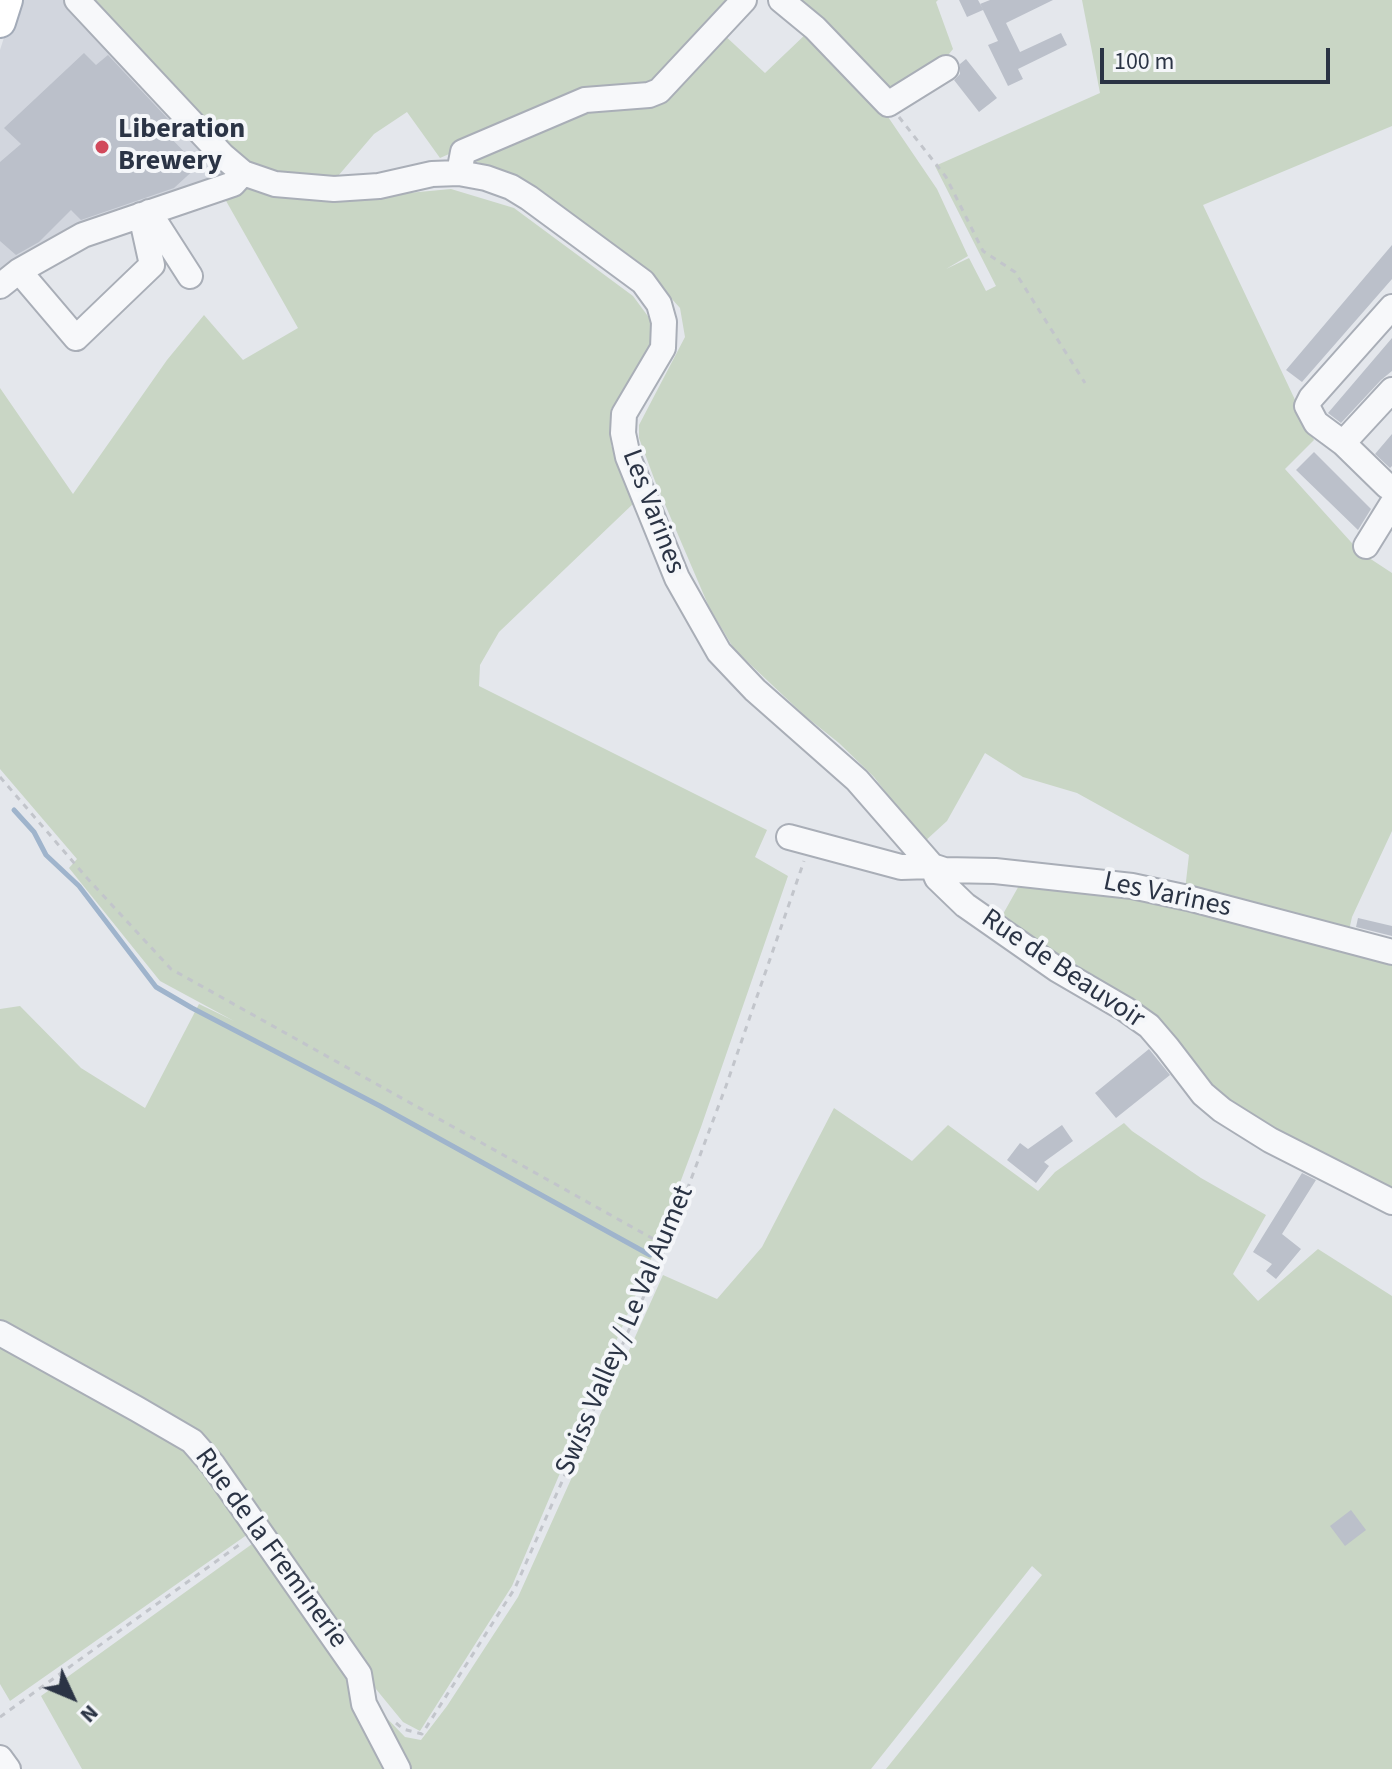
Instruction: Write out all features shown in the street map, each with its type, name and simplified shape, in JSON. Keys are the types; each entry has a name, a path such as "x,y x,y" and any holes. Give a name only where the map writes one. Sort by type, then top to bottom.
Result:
{"street":[{"name":"Les Varines","path":"77,0 223,156 243,173 275,184 334,189 379,186 432,174 459,173 486,178 529,198 643,282 659,304 664,322 663,348 624,414 623,433 628,457 677,578 719,652 755,690 857,780 932,866 944,870 995,871 1132,886 1392,952"},
{"path":"459,173 463,152 585,100 649,95 659,91 744,0"},
{"path":"781,0 815,28 888,104 946,68"},
{"path":"145,214 152,265 76,338 10,279 83,235 233,184 243,173"},
{"path":"145,214 190,276"},
{"path":"1392,307 1307,406 1316,423 1392,488"},
{"path":"1343,443 1392,390"},
{"path":"1366,546 1392,504"},
{"path":"800,840 901,867 932,866"},
{"name":"Rue de Beauvoir","path":"932,866 937,878 976,913 1058,970 1149,1026 1203,1094 1222,1110 1270,1140 1392,1202"},
{"name":"Rue de la Freminerie","path":"0,1333 192,1441 213,1465 359,1674 364,1704 398,1769"},
{"path":"0,1758 8,1769"}],"path":[{"path":"888,104 946,177 983,251 1015,272 1085,383"},
{"path":"0,777 171,969 666,1246"},
{"name":"Swiss Valley / Le Val Aumet","path":"394,1721 403,1729 422,1734 515,1588 666,1246 726,1086 800,840"},
{"path":"0,1717 259,1531"}],"shaded area":[{"path":"16,0 69,0 226,174 0,282 0,50"}],"green space":[{"path":"88,0 737,0 654,87 587,93 440,158 407,112 374,134 332,183 276,176 254,168 231,152"},
{"path":"791,0 938,0 936,2 953,49 940,65 891,94"},
{"path":"1082,0 1392,0 1392,126 1203,205 1314,440 1285,469 1360,552 1392,573 1392,831 1352,917 1348,935 1185,890 1189,855 1077,793 1023,777 985,753 947,821 924,842 874,777 734,649 709,607 639,438 639,425 685,337 680,308 644,268 531,183 470,159 587,105 659,99 721,32 765,73 809,31 884,111 937,189 968,256 946,269 969,258 986,291 996,286 935,166 1100,93"},
{"path":"254,188 365,197 451,189 514,208 633,296 650,319 654,347 647,366 611,409 611,445 635,502 499,632 480,665 479,686 767,830 755,857 788,876 654,1252 512,1586 420,1731 403,1722 371,1683 213,1452 0,1330 0,1009 20,1006 81,1068 145,1108 199,1004 234,1021 160,981 69,868 77,859 0,769 0,388 73,494 167,360 204,315 243,360 298,328 221,192"},
{"path":"1021,882 1186,905 1392,960 1392,1194 1225,1105 1162,1031 998,923"},
{"path":"834,1108 912,1161 948,1125 1038,1191 1055,1172 1124,1123 1201,1178 1266,1215 1233,1274 1258,1301 1318,1249 1392,1296 1392,1769 886,1769 1042,1575 1032,1566 871,1769 401,1769 379,1710 405,1737 421,1740 447,1706 518,1597 663,1275 717,1299 762,1247"},
{"path":"0,1341 186,1445 251,1532 10,1701 0,1684"},
{"path":"259,1539 354,1680 393,1769 82,1769 41,1696"}],"building":[{"path":"959,0 978,0 980,4 990,0 1053,0 1006,23 1020,52 1061,33 1067,45 1018,69 1023,79 1008,86 988,45 998,41 983,10 967,17"},
{"name":"Liberation Brewery","path":"84,53 96,65 108,55 168,119 160,127 198,166 174,188 81,220 71,210 39,242 16,255 0,241 0,162 21,144 4,128"},
{"path":"966,59 997,98 979,112 954,80 960,74 960,64"},
{"path":"1392,245 1392,279 1302,382 1286,370"},
{"path":"1392,338 1392,371 1341,423 1328,413"},
{"path":"1392,434 1392,466 1390,468 1375,454"},
{"path":"1314,452 1371,509 1358,530 1296,470"},
{"path":"1358,918 1392,926 1392,936 1356,927"},
{"path":"1149,1049 1170,1075 1116,1118 1095,1093"},
{"path":"1062,1125 1073,1141 1044,1162 1049,1166 1036,1183 1007,1160 1020,1143 1028,1149"},
{"path":"1302,1173 1316,1180 1282,1234 1301,1249 1276,1279 1266,1271 1272,1264 1253,1252"},
{"path":"1351,1510 1366,1530 1345,1546 1330,1526"}],"waterway":[{"path":"14,810 34,832 46,855 79,886 156,987 650,1255"}],"place":[{"name":"Liberation Brewery","path":"102,147"}]}
